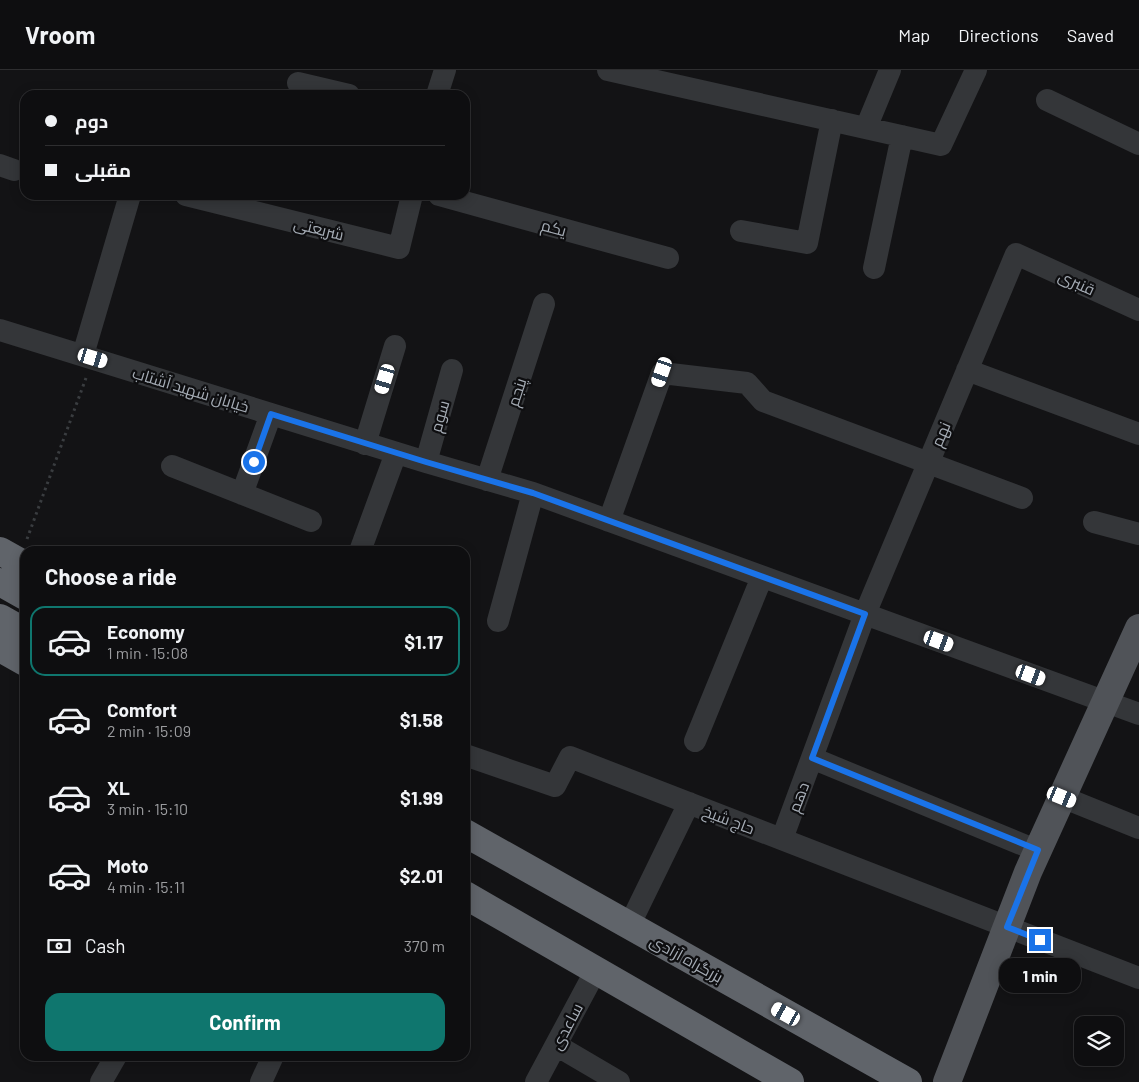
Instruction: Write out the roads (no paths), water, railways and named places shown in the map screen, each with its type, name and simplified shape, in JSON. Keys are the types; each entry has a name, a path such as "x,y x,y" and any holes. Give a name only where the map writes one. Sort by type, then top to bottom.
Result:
{"highway":[{"path":"0,582 20,593"},
{"path":"0,618 20,629"},
{"path":"0,648 20,659"},
{"name":"بزرگراه آزادی","path":"470,836 908,1082"},
{"path":"470,898 790,1082"}],"main road":[{"path":"947,1082 1038,850 1139,628"}],"street":[{"path":"439,90 445,70"},
{"path":"608,70 941,145 976,70"},
{"path":"866,128 890,70"},
{"path":"298,83 328,90"},
{"path":"1047,100 1139,144"},
{"path":"741,231 807,243 832,120"},
{"path":"874,268 902,136"},
{"path":"88,357 129,200"},
{"name":"شریعتی","path":"206,200 399,248 411,200"},
{"name":"یکم","path":"457,200 668,258"},
{"name":"قنبری","path":"1016,254 1139,310"},
{"name":"نهم","path":"865,614 1016,254"},
{"name":"پنجم","path":"487,480 544,304"},
{"name":"خیابان شهید آشتاب","path":"0,330 365,444 533,493 1139,714"},
{"path":"365,444 395,346"},
{"name":"سوم","path":"426,462 452,370"},
{"path":"967,370 1139,434"},
{"path":"609,521 662,372 747,383 764,401 1022,498"},
{"path":"242,494 271,414"},
{"path":"362,546 396,453"},
{"path":"172,466 311,521"},
{"path":"498,621 533,493"},
{"path":"1094,522 1139,534"},
{"path":"695,741 762,577"},
{"name":"دهم","path":"782,839 865,614"},
{"name":"حاج شیخ","path":"470,757 555,786 570,757 1139,978"},
{"path":"812,758 1038,850"},
{"path":"1062,797 1139,828"},
{"path":"630,926 689,803"},
{"name":"ساعدی","path":"536,1082 596,970"},
{"path":"556,1045 619,1082"},
{"path":"102,1082 113,1061"},
{"path":"261,1082 271,1061"}]}
